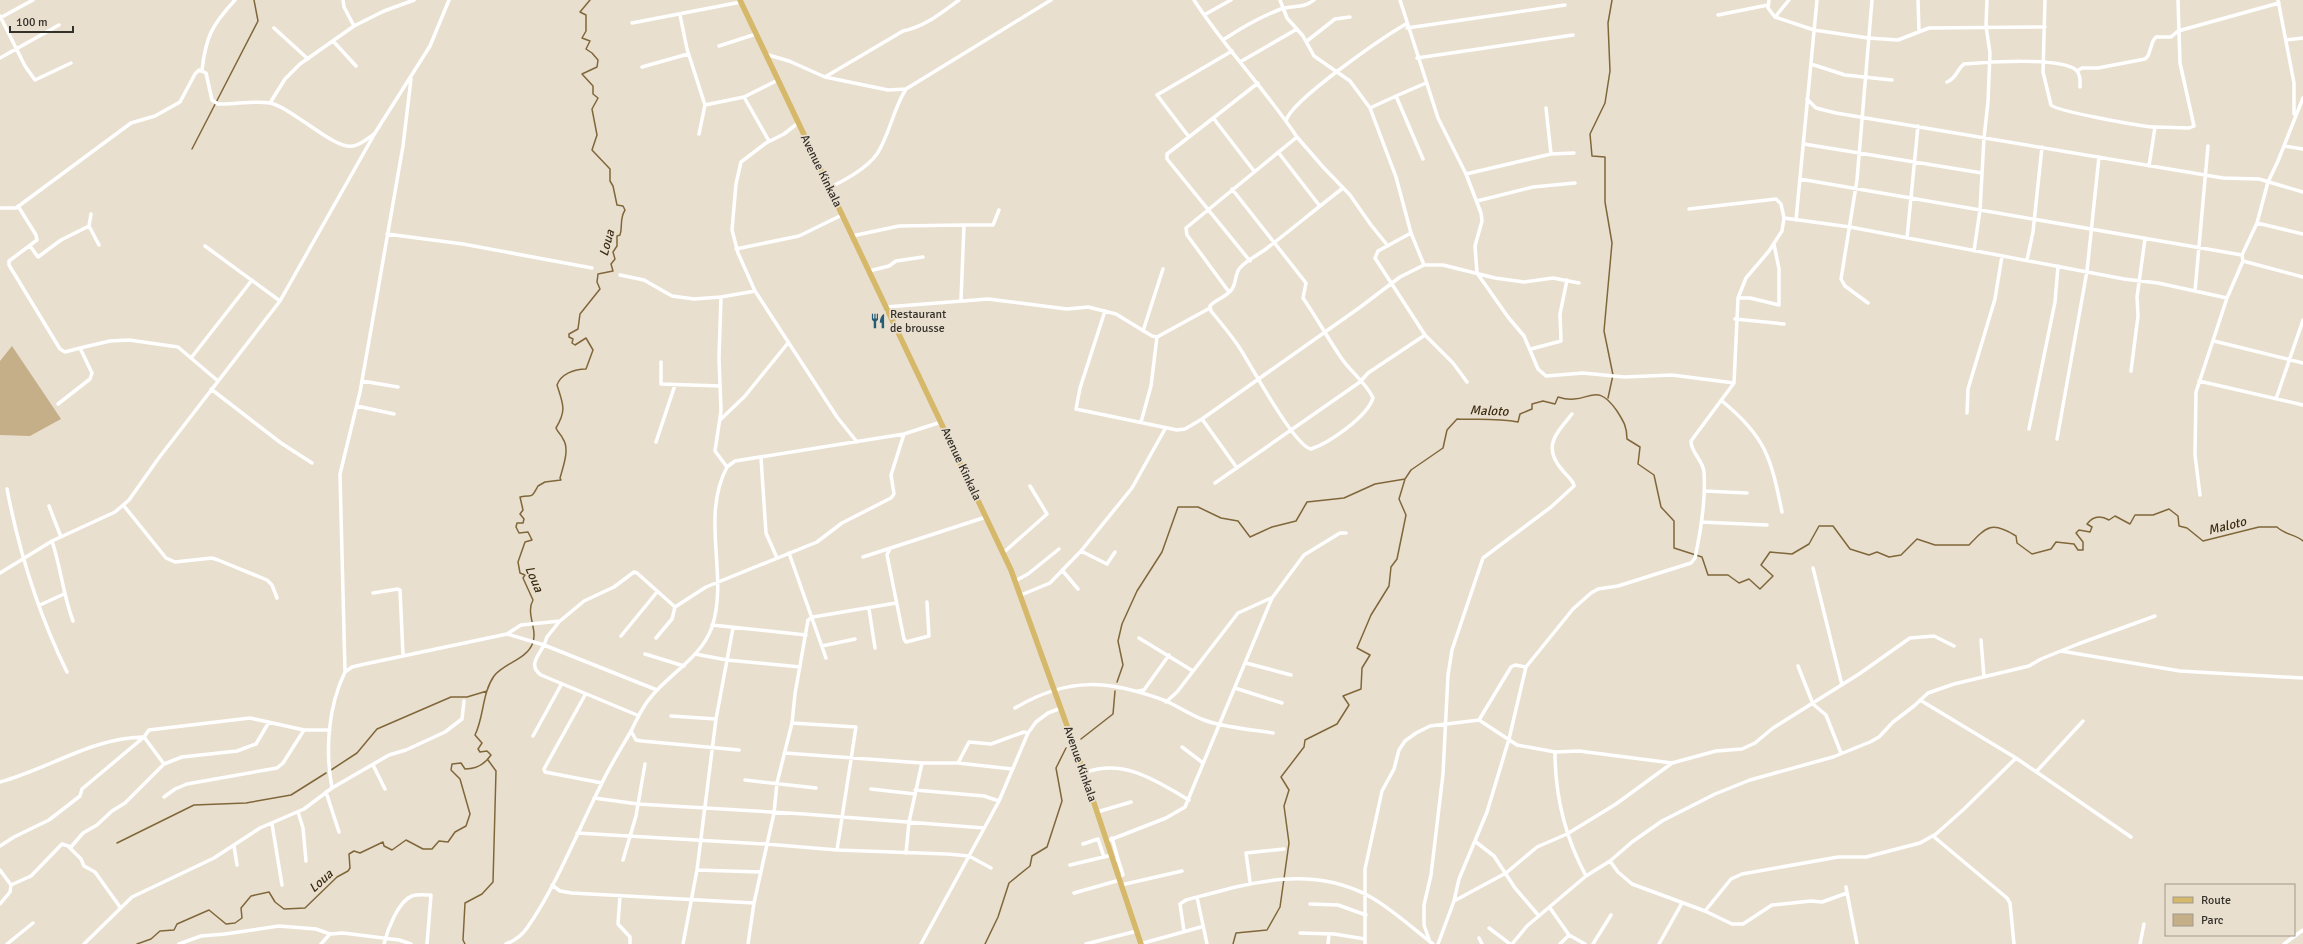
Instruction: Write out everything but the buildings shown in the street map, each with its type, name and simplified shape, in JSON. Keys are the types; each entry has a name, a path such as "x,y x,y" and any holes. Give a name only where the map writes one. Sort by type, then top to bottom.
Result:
{"main road":[{"name":"Avenue Kinkala","path":"740,1 986,517 1021,595 1122,880 1140,944"}],"street":[{"path":"33,0 0,17 32,77 37,81 71,63"},
{"path":"235,0 211,30 206,42 202,70 208,77 212,100 218,104 270,103 315,127 338,144 352,147 375,133"},
{"path":"343,0 344,7 354,26"},
{"path":"270,103 293,70 333,41 354,26 384,11 414,0"},
{"path":"0,573 52,541 115,512 124,506 211,389 280,301 375,133 430,46 449,0"},
{"path":"825,77 903,31 916,29 932,20 959,0"},
{"path":"765,54 788,61 825,77 888,90 906,89 1052,0"},
{"path":"1194,0 1223,40 1258,83 1297,137 1343,188 1388,246"},
{"path":"1204,15 1231,0"},
{"path":"1280,0 1287,18 1307,41 1314,56 1354,85 1370,108 1402,194 1411,233 1424,265"},
{"path":"1223,40 1251,23 1283,8 1304,6 1314,0"},
{"path":"1400,0 1417,58 1440,125 1466,174 1477,201 1482,221 1475,246 1478,273 1508,317 1524,336 1531,349 1538,369 1546,376 1583,373 1624,377 1672,375 1734,384"},
{"path":"1769,0 1768,5 1770,11 1775,17 1814,30 1868,38 1898,40 1909,38 1919,31 1929,28 1986,26 2045,27"},
{"path":"1775,17 1789,0"},
{"path":"1796,220 1817,0"},
{"path":"1868,303 1845,286 1841,279 1856,190 1872,0"},
{"path":"1918,0 1919,31"},
{"path":"1974,251 1980,210 1990,64 1986,26 1987,0"},
{"path":"2045,0 2044,61 2046,89 2053,108 2155,127 2189,128 2194,126 2182,74 2178,31 2178,0"},
{"path":"632,23 680,15 740,1"},
{"path":"2077,71 2082,68 2098,68 2147,58 2154,39 2171,37 2178,31 2278,2 2294,83 2294,117"},
{"path":"1286,121 1290,112 1308,95 1337,72 1385,37 1407,26 1565,4"},
{"path":"1718,15 1768,5"},
{"path":"680,15 688,54 705,105 699,134"},
{"path":"1307,41 1335,19 1350,17"},
{"path":"0,58 17,50 59,25"},
{"path":"274,28 308,59"},
{"path":"1240,62 1297,29"},
{"path":"719,46 756,34"},
{"path":"1417,58 1573,34"},
{"path":"2286,40 2303,38"},
{"path":"333,41 356,66"},
{"path":"1189,137 1158,96 1158,93 1232,51"},
{"path":"642,67 688,54"},
{"path":"1947,82 1955,77 1964,64 2044,61 2060,63 2077,71 2080,78 2080,87"},
{"path":"1811,64 1846,75 1892,80"},
{"path":"0,208 13,209 131,123 155,116 180,102 195,74 202,70"},
{"path":"332,788 327,760 330,730 339,685 345,672 340,474 362,381 403,146 411,77"},
{"path":"705,105 744,98 778,80"},
{"path":"1250,261 1167,159 1167,154 1214,119 1258,83"},
{"path":"1370,108 1426,83"},
{"path":"829,188 844,180 876,154 896,107 906,89"},
{"path":"1396,96 1423,159"},
{"path":"744,98 769,141"},
{"path":"2200,495 2195,455 2194,409 2199,381 2214,341 2227,298 2243,261 2242,255 2257,222 2268,182 2303,98"},
{"path":"1807,99 1812,106 1821,110 2223,178 2248,178 2303,192"},
{"path":"2295,104 2300,105"},
{"path":"1546,108 1551,154"},
{"path":"1214,119 1254,171"},
{"path":"798,123 784,134 769,141 739,166 732,217 736,249 755,291 788,344 837,417 858,442"},
{"path":"1907,238 1918,126"},
{"path":"2149,166 2155,127"},
{"path":"1229,292 1185,232 1187,226 1297,137"},
{"path":"1804,144 1982,173"},
{"path":"2195,291 2208,146"},
{"path":"2284,146 2303,149"},
{"path":"2027,260 2042,147"},
{"path":"1278,152 1319,205"},
{"path":"1466,174 1551,154 1574,153"},
{"path":"2057,439 2087,271 2099,157"},
{"path":"1800,180 1911,200 1980,210 2033,221 2092,228 2242,255"},
{"path":"1477,201 1533,188 1575,183"},
{"path":"1157,337 1210,308 1211,304 1232,289 1239,270 1319,205 1343,188"},
{"path":"1210,308 1258,379 1290,430 1306,447 1311,449 1355,422 1371,405 1373,398 1366,385 1360,382 1342,359 1304,298 1306,282 1273,243 1232,189"},
{"path":"1438,944 1454,901 1459,879 1476,842 1509,739 1526,667 1573,609 1591,593 1691,563 1695,558 1705,491 1704,470 1692,449 1691,441 1696,432 1734,384 1736,368 1735,319 1738,298 1746,278 1774,244 1782,231 1784,218 1781,204 1776,199 1690,209"},
{"path":"18,206 37,237 36,242 16,255 9,261 8,265 62,352 104,342 129,340 178,347 218,381"},
{"path":"852,236 899,226 993,225 1000,210"},
{"path":"91,214 90,226 99,245"},
{"path":"736,249 799,236 824,226 842,215"},
{"path":"1784,218 1850,227 2227,298"},
{"path":"2257,222 2303,234"},
{"path":"961,300 964,225"},
{"path":"30,246 38,257 61,240 90,226"},
{"path":"1411,233 1378,251 1375,258 1390,284 1425,335 1453,363 1467,382"},
{"path":"387,234 463,244 592,268"},
{"path":"2130,370 2138,316 2137,297 2145,238"},
{"path":"1738,298 1750,298 1779,305 1779,269 1774,244"},
{"path":"205,246 280,301"},
{"path":"1967,413 1968,389 1995,299 2002,256"},
{"path":"869,271 889,266 896,261 923,257"},
{"path":"2243,261 2303,277"},
{"path":"1105,311 1080,388 1076,410 1141,422 1165,430 1185,429 1202,419 1326,333 1390,284 1409,271 1424,265 1442,265 1524,282 1545,278 1567,280 1579,283"},
{"path":"2029,429 2055,302 2058,266"},
{"path":"1143,331 1163,269"},
{"path":"620,275 644,280 672,296 694,299 721,298 755,291"},
{"path":"191,358 252,280"},
{"path":"1531,349 1561,341 1560,314 1567,280"},
{"path":"721,298 719,421 714,451 727,467"},
{"path":"886,307 961,300 1022,302 1067,309 1088,306 1116,314 1143,331 1157,337"},
{"path":"1735,319 1784,324"},
{"path":"2276,399 2303,320"},
{"path":"1216,483 1360,382 1368,373 1425,335"},
{"path":"1141,422 1151,386 1157,337"},
{"path":"2214,341 2303,363"},
{"path":"719,421 745,396 788,344"},
{"path":"58,404 92,377 92,373 80,348"},
{"path":"661,362 660,383 720,386"},
{"path":"362,381 398,387"},
{"path":"2199,381 2303,405"},
{"path":"656,442 675,384"},
{"path":"211,389 281,443 312,463"},
{"path":"1722,401 1746,422 1762,445 1774,476 1782,512"},
{"path":"357,406 394,414"},
{"path":"1431,943 1424,925 1424,905 1431,875 1443,774 1444,725 1448,675 1452,650 1484,558 1551,507 1574,486 1557,464 1552,448 1554,436 1572,414"},
{"path":"1202,419 1237,468"},
{"path":"506,944 520,936 527,928 552,885 594,798 631,731 637,715 657,690 684,666 707,639 712,625 719,582 716,556 715,511 720,480 727,467 735,461 904,434 941,422"},
{"path":"1021,595 1047,585 1081,551 1132,488 1165,430"},
{"path":"656,638 672,619 675,607 706,587 817,542 842,523 891,498 894,494 891,476 904,434"},
{"path":"760,458 766,533 777,558"},
{"path":"1003,553 1020,540 1047,514 1030,486"},
{"path":"6,489 16,532 48,630 67,672"},
{"path":"1705,491 1747,492"},
{"path":"49,506 61,537"},
{"path":"124,506 166,558 175,562 212,558 218,560 267,580 272,585 277,598"},
{"path":"863,557 986,517"},
{"path":"1701,522 1767,525"},
{"path":"1102,847 1109,842 1176,813 1185,807 1218,724 1246,663 1272,598 1280,584 1304,555 1340,533 1346,533"},
{"path":"52,541 61,569 64,594 73,621"},
{"path":"890,548 887,555 896,603 906,642 929,636 927,602"},
{"path":"1015,581 1028,574 1059,549"},
{"path":"1081,551 1107,564 1115,552"},
{"path":"789,553 813,617 826,658"},
{"path":"1813,568 1842,685"},
{"path":"1062,570 1078,589"},
{"path":"637,715 541,676 534,668 534,663 547,637 560,621 584,601 614,587 634,572 675,607"},
{"path":"373,593 400,590 403,655"},
{"path":"621,636 657,592"},
{"path":"40,605 64,594"},
{"path":"1166,702 1193,671 1238,613 1272,598"},
{"path":"748,944 760,872 774,813 777,783 792,723 808,620 813,617 869,609 896,603"},
{"path":"869,609 875,648"},
{"path":"1489,928 1511,944 1527,926 1586,876 1610,861 1632,842 1662,821 1715,794 1750,780 1841,753 1879,737 1893,722 1928,693 1984,676 2029,666 2060,651 2155,616"},
{"path":"345,672 352,667 403,655 507,634 521,625 560,621"},
{"path":"712,625 806,635"},
{"path":"683,944 697,870 716,719 733,628"},
{"path":"507,634 544,645 657,690"},
{"path":"1454,901 1506,873 1537,848 1567,834 1616,804 1672,763 1716,751 1742,749 1755,743 1773,728 1842,685 1910,638 1934,636 1954,646"},
{"path":"1139,638 1193,671"},
{"path":"822,646 855,639"},
{"path":"1981,640 1984,676"},
{"path":"2060,651 2180,671 2303,678"},
{"path":"645,654 684,666"},
{"path":"695,654 727,660 800,667"},
{"path":"1138,692 1144,690 1169,655"},
{"path":"1246,663 1291,675"},
{"path":"1479,720 1511,667 1515,665 1526,667"},
{"path":"1798,666 1813,704 1826,715 1841,753"},
{"path":"1984,669 1992,675"},
{"path":"1015,708 1054,689 1086,684 1114,686 1138,692 1166,702 1218,724 1273,733"},
{"path":"533,736 561,685"},
{"path":"1235,688 1282,703"},
{"path":"585,695 544,769 545,772 602,783"},
{"path":"1920,700 2016,758 2131,837"},
{"path":"84,944 120,907 132,897 214,858 260,828 298,812 332,788 388,755 406,750 445,732 459,723 462,718 464,701"},
{"path":"921,944 999,801 1028,733 1036,722 1048,713 1061,708"},
{"path":"671,716 716,719"},
{"path":"0,846 14,837 49,820 80,796 82,789 144,737 149,730 246,718 304,730 330,730"},
{"path":"1365,944 1367,895 1366,869 1382,791 1394,769 1399,750 1405,741 1416,733 1430,726 1479,720 1517,745 1555,752 1579,751 1672,763"},
{"path":"2036,772 2083,721"},
{"path":"69,847 83,833 97,825 112,811 125,803 164,764 182,757 237,751 256,744 269,722"},
{"path":"792,723 855,726 844,818 837,850"},
{"path":"164,797 175,789 187,784 277,768 283,763 304,730"},
{"path":"631,731 636,740 713,749 739,750"},
{"path":"958,763 969,742 991,744 1024,732 1028,733"},
{"path":"0,782 96,746 126,737 144,737"},
{"path":"144,737 164,764"},
{"path":"1182,747 1203,763"},
{"path":"1555,752 1555,774 1567,834 1572,849 1586,876"},
{"path":"785,754 852,757 922,763 958,763 1012,769"},
{"path":"1705,911 1731,879 1742,874 1838,857 1866,857 1920,843 1933,836 1964,809 2016,758"},
{"path":"906,853 909,822 922,763"},
{"path":"623,860 638,804 644,764"},
{"path":"373,765 385,789"},
{"path":"1084,774 1098,768 1106,767 1132,770 1189,800"},
{"path":"745,780 816,788"},
{"path":"871,789 974,795 999,801"},
{"path":"326,792 339,832"},
{"path":"594,798 638,804 984,828"},
{"path":"1097,812 1131,802"},
{"path":"298,812 303,828 306,861"},
{"path":"272,824 282,885"},
{"path":"577,833 766,844 837,850 969,856 991,868"},
{"path":"1933,836 2008,898 2010,903 2014,944"},
{"path":"1083,844 1098,840 1102,847 1104,857"},
{"path":"1476,842 1494,856 1515,888 1539,916"},
{"path":"11,885 31,876 62,844 69,847 81,859 84,866 95,872 120,907"},
{"path":"234,846 237,865"},
{"path":"1250,882 1246,853 1284,849"},
{"path":"1070,865 1104,857 1114,858"},
{"path":"1610,861 1618,872 1632,884 1705,911 1732,924 1737,924 1753,918 1772,905 1799,901 1822,902 1847,894"},
{"path":"0,870 11,885 10,892 0,904"},
{"path":"697,870 760,872"},
{"path":"1074,893 1122,880 1182,871"},
{"path":"1184,931 1180,904 1197,897 1250,882 1285,879 1321,880 1367,895 1431,943"},
{"path":"552,885 567,893 691,901 754,903"},
{"path":"1846,887 1856,944"},
{"path":"384,944 385,938 398,908 404,901 412,896 431,895 427,944"},
{"path":"620,896 618,924 629,935 630,944"},
{"path":"1197,897 1201,927 1206,944"},
{"path":"1660,944 1682,903"},
{"path":"1310,904 1338,905 1366,915"},
{"path":"1550,908 1569,935 1585,944"},
{"path":"1593,944 1611,915"},
{"path":"7,944 33,923"},
{"path":"2140,944 2144,924"},
{"path":"179,944 201,936 279,926 316,929 330,934 343,933 385,938 411,944"},
{"path":"1140,944 1201,927"},
{"path":"1086,944 1137,931"},
{"path":"1300,933 1329,934 1365,938"},
{"path":"321,944 330,934"},
{"path":"1328,944 1329,934"},
{"path":"1560,944 1569,935"},
{"path":"2284,944 2295,936"},
{"path":"1479,938 1482,944"}],"green space":[{"path":"12,346 61,419 30,436 0,435 0,361"}],"waterway":[{"path":"192,149 258,21 254,0"},
{"name":"Loua","path":"137,944 151,939 160,931 174,930 177,924 209,910 226,924 235,923 242,918 241,908 251,896 269,892 275,902 284,909 305,908 337,877 348,871 350,868 349,854 354,851 360,853 383,842 384,846 392,850 406,840 423,849 432,849 439,841 448,842 455,832 466,826 470,814 460,779 451,770 452,764 461,763 465,769 473,768 483,763 491,755 487,751 480,752 478,749 482,743 475,735 480,721 487,690 494,676 503,668 525,654 529,650 534,639 530,611 533,600 523,578 525,575 520,573 518,562 525,542 532,540 528,532 519,533 516,527 517,523 523,523 524,519 520,514 523,510 520,497 531,496 538,486 545,482 561,480 560,478 566,448 565,443 556,428 563,411 557,385 559,381 568,373 586,369 593,350 586,338 575,345 572,343 573,339 569,337 569,334 578,329 580,314 600,289 597,282 598,274 613,271 611,264 615,259 613,252 617,246 617,236 620,235 622,217 625,210 623,206 617,205 613,186 610,181 610,169 592,150 597,135 592,109 598,98 593,94 593,86 582,74 597,67 598,60 586,49 590,41 582,38 586,31 586,15 580,12 590,0"},
{"path":"1608,398 1613,375 1604,331 1612,243 1605,202 1605,157 1592,156 1590,134 1605,103 1610,71 1608,23 1612,0"},
{"name":"Maloto","path":"1233,944 1236,933 1267,930 1280,907 1289,843 1284,806 1289,790 1281,777 1304,747 1305,740 1337,724 1349,705 1343,696 1361,689 1362,668 1370,655 1357,648 1371,615 1389,586 1391,567 1397,559 1406,515 1399,499 1405,479 1411,470 1443,448 1447,430 1457,419 1518,422 1520,414 1532,409 1532,404 1543,401 1555,404 1558,397 1577,399 1590,395 1602,396 1609,401 1622,418 1626,428 1627,439 1640,447 1638,464 1654,475 1661,507 1674,521 1674,548 1702,557 1708,575 1728,575 1739,583 1749,579 1760,589 1773,576 1761,565 1770,552 1792,554 1809,544 1819,526 1833,526 1850,549 1869,555 1877,552 1889,557 1901,555 1917,539 1935,545 1969,545 1985,530 1995,527 2001,528 2016,536 2017,543 2032,554 2051,549 2056,542 2074,544 2078,550 2083,550 2083,542 2076,533 2079,530 2090,532 2092,527 2087,524 2094,518 2103,517 2109,520 2115,516 2130,524 2135,515 2153,515 2169,509 2178,516 2179,526 2187,528 2203,541 2259,527 2277,527 2283,532 2303,541"},
{"path":"1117,682 1123,665 1118,641 1122,624 1137,591 1162,552 1178,507 1198,507 1221,518 1238,521 1250,537 1272,527 1296,521 1307,502 1344,498 1375,484 1405,479"},
{"path":"331,770 357,753 377,729 451,697 467,697 487,691"},
{"path":"1081,739 1113,714 1115,691"},
{"path":"985,944 998,917 1009,883 1030,866 1032,856 1047,847 1062,801 1056,768 1066,748"},
{"path":"465,944 463,940 465,903 482,894 493,882 496,771 488,760"},
{"path":"117,843 194,805 246,803 291,795 326,773"}],"place":[{"name":"Restaurant de brousse","path":"878,321"}]}
